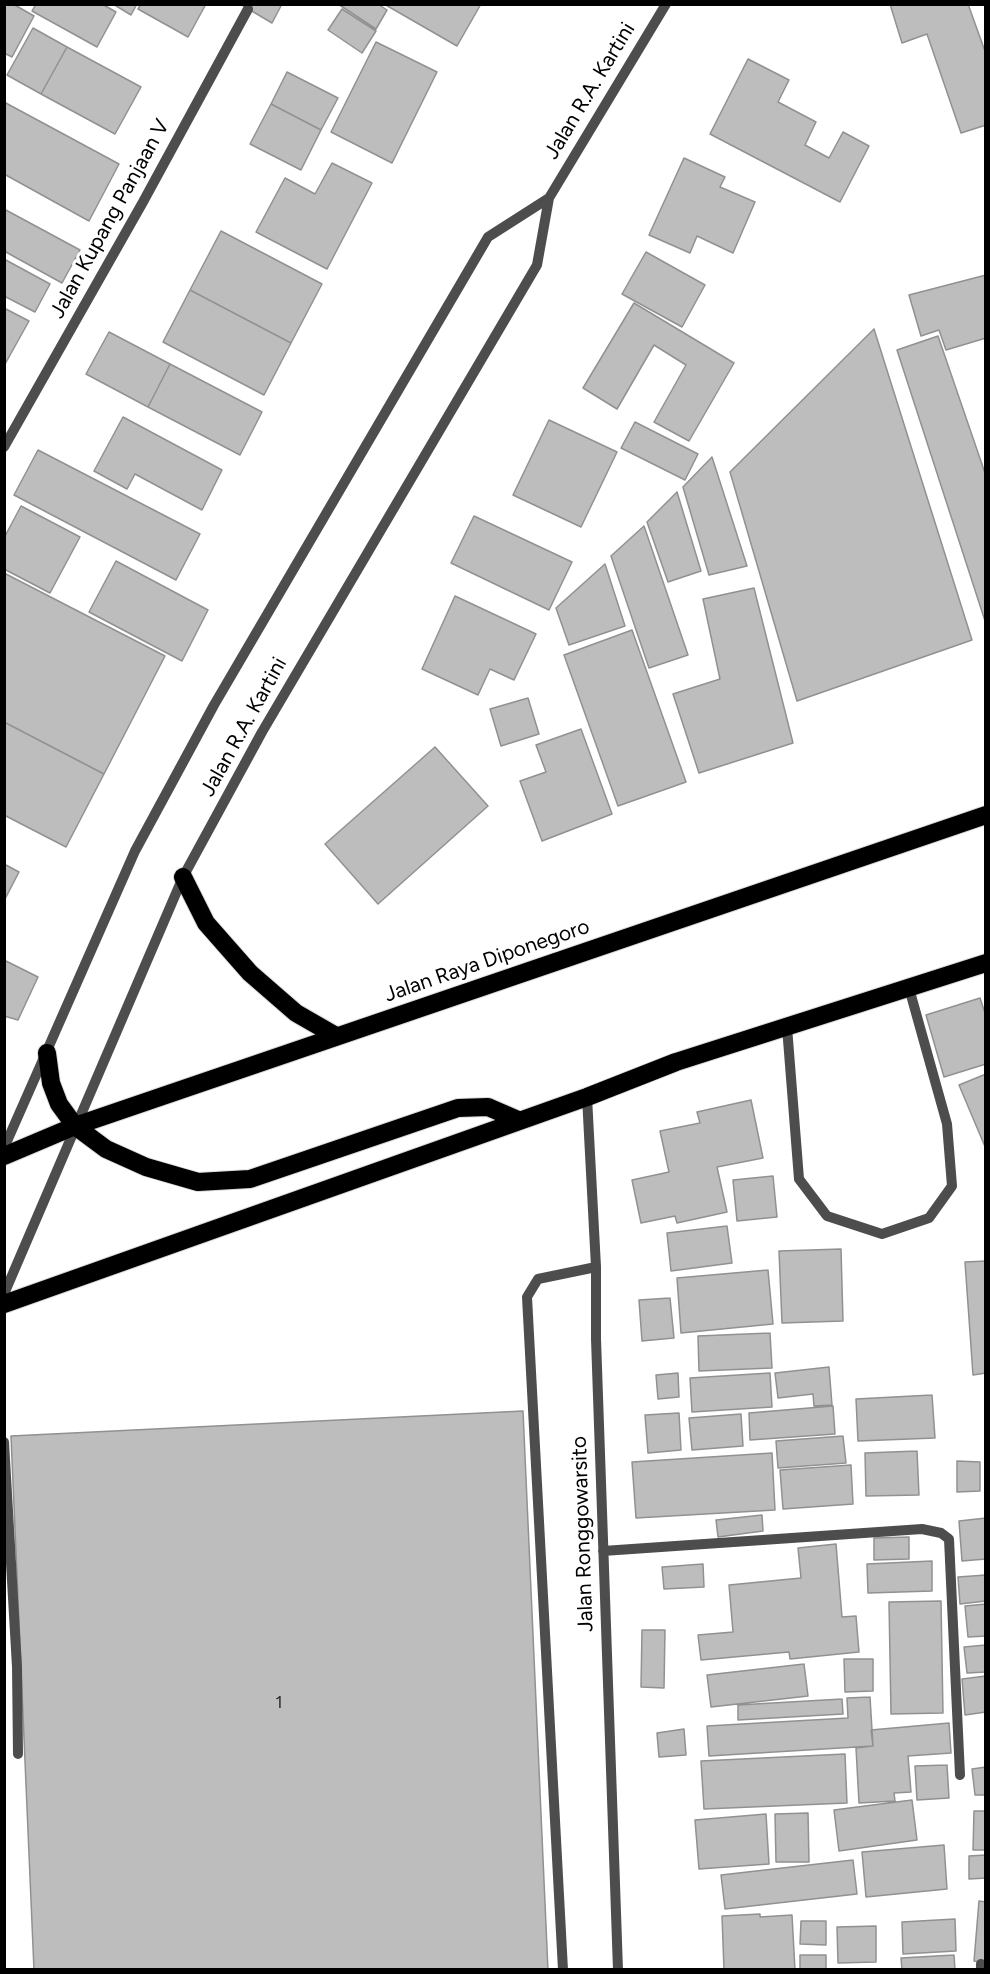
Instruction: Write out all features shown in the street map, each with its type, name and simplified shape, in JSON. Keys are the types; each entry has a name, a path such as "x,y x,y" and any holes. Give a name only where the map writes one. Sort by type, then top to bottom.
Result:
{"highway":[{"name":"Jalan Raya Diponegoro","path":"4,1156 75,1126 986,815"},
{"path":"183,877 206,923 250,973 296,1013 336,1036"},
{"path":"4,1304 587,1096 676,1062 986,963"},
{"path":"47,1053 51,1083 59,1104 75,1126 106,1149 146,1167 198,1182 250,1179 459,1108 488,1107 518,1120"}],"street":[{"name":"Jalan R.A. Kartini","path":"4,1294 183,877 262,732 537,265 549,198 666,4"},
{"name":"Jalan Kupang Panjaan V","path":"4,447 143,202 248,9"},
{"name":"Jalan R.A. Kartini","path":"4,1148 141,840 214,705 488,237 549,198"},
{"path":"787,1027 799,1179 827,1216 882,1234 929,1218 952,1186 947,1124 909,988"},
{"name":"Jalan Ronggowarsito","path":"587,1096 596,1267 596,1339 618,1970"},
{"path":"563,1970 527,1297 538,1279 596,1267"},
{"path":"4,1442 17,1667 18,1754"},
{"path":"603,1551 922,1529 941,1533 950,1539 960,1775"},
{"path":"4,1668 17,1667"}],"building":[{"path":"4,4 13,4 34,16 12,57 4,53"},
{"path":"36,4 102,4 116,12 97,47 32,11"},
{"path":"113,4 137,4 131,15"},
{"path":"141,4 206,4 188,37 138,9"},
{"path":"240,4 282,4 272,23"},
{"path":"338,4 378,4 387,10 376,29"},
{"path":"384,4 481,4 457,46"},
{"path":"890,4 968,4 986,54 986,125 961,133 927,34 902,43"},
{"path":"342,9 376,31 362,53 328,30"},
{"path":"33,28 67,47 41,94 7,75"},
{"path":"376,42 437,72 392,163 331,132"},
{"path":"67,47 141,87 115,134 41,94"},
{"path":"748,59 789,80 778,102 816,122 805,145 829,158 843,132 869,146 840,202 710,134"},
{"path":"287,72 338,98 321,130 271,104"},
{"path":"4,102 119,164 89,221 4,174"},
{"path":"271,104 321,130 301,170 250,144"},
{"path":"684,158 725,177 720,187 755,202 733,253 697,236 690,253 649,235"},
{"path":"332,163 372,183 327,269 256,232 285,178 315,194"},
{"path":"4,209 80,250 62,283 4,251"},
{"path":"221,231 322,284 291,343 190,290"},
{"path":"646,252 705,285 682,327 622,294"},
{"path":"4,259 50,284 35,312 4,296"},
{"path":"986,275 986,338 946,350 939,330 921,336 909,295"},
{"path":"190,290 291,343 264,395 163,342"},
{"path":"634,303 734,363 689,441 654,422 686,365 654,345 617,409 583,388"},
{"path":"4,308 29,321 4,366"},
{"path":"874,329 972,640 797,701 730,472"},
{"path":"109,332 170,364 148,407 86,374"},
{"path":"938,336 986,476 986,624 897,350"},
{"path":"170,364 262,412 240,455 148,407"},
{"path":"123,417 222,470 202,510 135,474 127,489 94,471"},
{"path":"549,420 617,452 581,527 513,495"},
{"path":"635,422 698,454 685,480 621,448"},
{"path":"38,450 200,534 176,580 14,495"},
{"path":"712,457 747,566 709,575 683,487"},
{"path":"677,492 701,571 668,582 647,522"},
{"path":"21,506 80,537 50,593 4,569 4,538"},
{"path":"474,516 572,562 549,610 451,563"},
{"path":"644,526 688,655 649,668 611,556"},
{"path":"116,561 208,610 182,661 89,612"},
{"path":"605,564 625,626 569,645 556,608"},
{"path":"4,573 165,656 104,774 4,722"},
{"path":"754,588 793,743 699,773 673,694 720,679 703,599"},
{"path":"455,596 536,634 514,680 490,669 478,695 422,669"},
{"path":"632,630 686,782 618,806 564,655"},
{"path":"528,698 539,734 501,746 490,709"},
{"path":"4,722 104,774 66,847 4,815"},
{"path":"581,729 612,814 542,841 520,781 546,772 536,745"},
{"path":"435,747 488,806 378,904 325,844"},
{"path":"4,864 19,872 4,901"},
{"path":"4,960 38,977 18,1020 4,1016"},
{"path":"980,998 986,1016 986,1064 944,1077 926,1015"},
{"path":"986,1074 986,1149 959,1085"},
{"path":"751,1100 763,1158 717,1167 727,1212 677,1223 675,1216 641,1223 632,1180 669,1172 660,1131 700,1123 697,1112"},
{"path":"773,1176 777,1217 737,1221 733,1180"},
{"path":"727,1226 732,1263 671,1271 667,1233"},
{"path":"841,1249 843,1321 782,1323 779,1251"},
{"path":"986,1261 986,1373 973,1375 965,1262"},
{"path":"768,1270 773,1324 681,1333 677,1278"},
{"path":"670,1298 674,1338 642,1341 639,1300"},
{"path":"770,1333 772,1368 699,1371 698,1336"},
{"path":"829,1367 832,1405 814,1406 813,1394 778,1398 775,1373"},
{"path":"678,1373 679,1397 658,1399 656,1375"},
{"path":"770,1373 772,1407 692,1412 690,1378"},
{"path":"932,1395 935,1438 858,1441 856,1399"},
{"path":"833,1406 835,1434 750,1440 749,1413"},
{"path":"523,1411 548,1970 34,1970 11,1436"},
{"path":"679,1413 681,1450 648,1453 645,1415"},
{"path":"741,1414 743,1446 692,1450 689,1418"},
{"path":"843,1436 846,1463 778,1468 776,1441"},
{"path":"917,1451 919,1495 866,1496 865,1453"},
{"path":"772,1453 775,1510 636,1518 632,1462"},
{"path":"957,1461 980,1462 980,1491 957,1492"},
{"path":"851,1465 853,1504 783,1509 780,1470"},
{"path":"762,1515 763,1531 718,1537 716,1520"},
{"path":"986,1518 986,1559 962,1561 959,1521"},
{"path":"909,1537 909,1559 874,1560 874,1538"},
{"path":"836,1544 842,1617 856,1616 859,1652 790,1659 789,1652 701,1660 698,1635 733,1632 729,1585 801,1578 798,1548"},
{"path":"932,1561 932,1591 868,1593 867,1564"},
{"path":"703,1564 704,1587 664,1589 662,1567"},
{"path":"986,1575 986,1601 960,1604 958,1577"},
{"path":"941,1601 943,1713 891,1714 889,1602"},
{"path":"986,1604 986,1636 968,1637 965,1606"},
{"path":"642,1630 665,1630 664,1688 641,1687"},
{"path":"986,1645 986,1672 967,1673 964,1647"},
{"path":"844,1659 873,1659 873,1691 845,1692"},
{"path":"804,1664 808,1696 711,1707 707,1675"},
{"path":"986,1676 986,1712 965,1715 962,1679"},
{"path":"870,1697 873,1746 709,1756 707,1726 848,1718 847,1698"},
{"path":"842,1699 843,1714 738,1720 738,1705"},
{"path":"949,1723 951,1753 908,1756 911,1792 894,1793 895,1801 859,1803 856,1748 873,1746 871,1730"},
{"path":"684,1729 686,1755 659,1757 657,1733"},
{"path":"845,1754 847,1803 704,1809 701,1761"},
{"path":"947,1765 949,1798 917,1800 915,1766"},
{"path":"986,1767 986,1795 975,1795 972,1769"},
{"path":"912,1800 917,1840 839,1851 834,1810"},
{"path":"974,1811 986,1811 986,1850 973,1850"},
{"path":"808,1813 809,1862 776,1862 775,1814"},
{"path":"766,1814 769,1864 699,1869 695,1820"},
{"path":"944,1845 947,1889 866,1897 862,1852"},
{"path":"986,1855 986,1878 969,1879 969,1856"},
{"path":"853,1860 857,1894 725,1909 721,1875"},
{"path":"979,1901 986,1902 986,1963 974,1961"},
{"path":"760,1914 760,1917 792,1915 795,1970 724,1970 722,1916"},
{"path":"955,1919 956,1951 903,1954 902,1922"},
{"path":"801,1921 826,1921 826,1945 800,1944"},
{"path":"876,1926 876,1962 838,1963 837,1927"},
{"path":"800,1955 826,1955 826,1970 800,1970"},
{"path":"954,1955 955,1970 902,1970 901,1958"}]}
